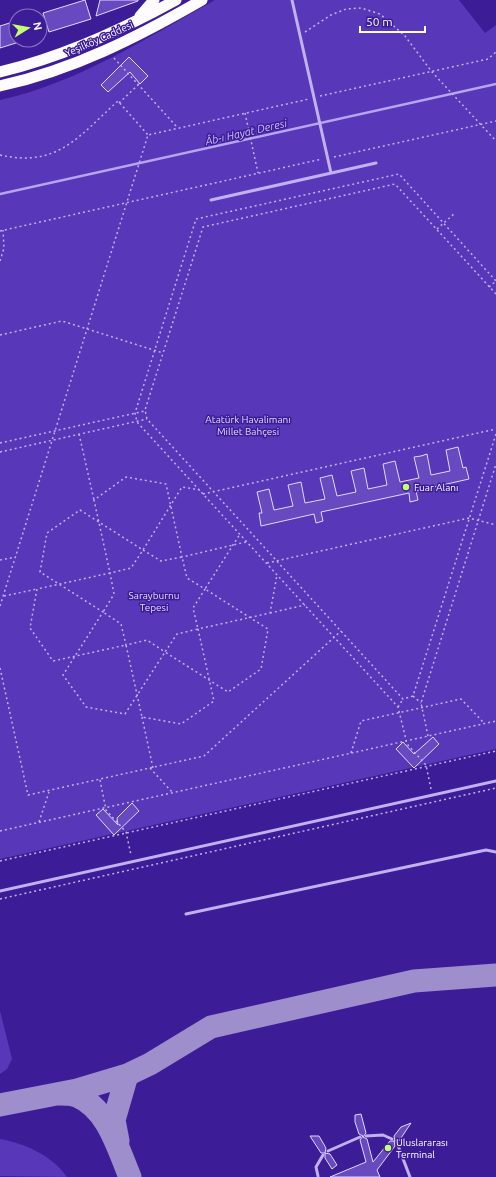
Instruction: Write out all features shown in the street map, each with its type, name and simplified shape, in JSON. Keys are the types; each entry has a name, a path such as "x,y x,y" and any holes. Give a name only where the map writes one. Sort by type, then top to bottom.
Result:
{"highway":[{"path":"134,22 154,0"},
{"name":"Yeşilköy Caddesi","path":"0,72 76,48 134,22 176,0"},
{"name":"Yeşilköy Caddesi","path":"0,86 43,75 95,56 147,31 202,0"}],"lane":[{"path":"292,0 330,174"},
{"path":"211,200 376,163"},
{"path":"0,891 496,781"},
{"path":"186,914 486,850 496,852"},
{"path":"366,1136 383,1135 392,1139"},
{"path":"328,1151 360,1137"},
{"path":"397,1143 410,1177"},
{"path":"318,1176 316,1167 323,1155"}],"path":[{"path":"300,35 342,10 357,8 373,10 386,18 405,36 432,72 496,141"},
{"path":"112,56 178,128"},
{"path":"0,155 29,158 57,152 76,141 118,101 119,103 139,85"},
{"path":"119,103 148,135"},
{"path":"245,113 258,173"},
{"path":"0,261 4,244 1,231 496,121"},
{"path":"0,606 140,160"},
{"path":"433,795 426,766 406,741 398,707 137,422 135,413 196,220 398,174 496,281 489,287"},
{"path":"403,699 147,419 145,410 203,227 395,184 496,294"},
{"path":"437,230 455,213"},
{"path":"0,335 62,321 163,353"},
{"path":"0,443 145,410"},
{"path":"0,452 147,419"},
{"path":"203,494 496,429"},
{"path":"79,434 114,594 63,675 86,708 125,714 177,634 305,605"},
{"path":"413,696 496,434"},
{"path":"428,736 421,703 496,464"},
{"path":"37,589 30,628 53,661 147,640 228,692 261,669 268,629 187,578 166,484 126,477 94,500"},
{"path":"3,596 131,568 182,487 200,490"},
{"path":"153,768 121,624 40,572 47,533 80,510 161,561 247,542"},
{"path":"266,563 470,518 496,524"},
{"path":"142,717 181,724 214,701 193,608 240,534"},
{"path":"0,560 16,556"},
{"path":"270,613 277,575"},
{"path":"0,668 28,795 204,756 341,631"},
{"path":"398,707 403,699 413,696"},
{"path":"413,696 421,703"},
{"path":"351,753 361,721 462,699 484,723"},
{"path":"0,831 496,721"},
{"path":"0,861 496,751"},
{"path":"150,768 172,793"},
{"path":"99,780 106,807 126,833 132,862"},
{"path":"0,899 496,788"},
{"path":"39,822 49,791"}],"green space":[{"name":"Atatürk Havalimanı Millet Bahçesi","path":"215,0 459,0 485,33 496,25 496,749 0,859 0,100 57,83 84,71 137,44"},
{"path":"0,1011 12,1059 7,1069 0,1074"},
{"path":"0,1139 28,1147 46,1157 67,1177 0,1176"}],"building":[{"path":"85,0 91,19 49,32 48,11"},
{"path":"100,0 138,0 138,1 96,16"},
{"path":"8,24 8,46 0,48 0,26"},
{"path":"129,57 148,76 140,84 130,72 108,92 101,85"},
{"name":"Fuar Alanı","path":"458,447 463,468 466,467 469,479 416,491 418,500 410,502 409,493 321,512 323,521 316,523 314,514 261,526 259,513 262,513 257,492 269,489 274,510 293,506 288,485 301,482 305,503 325,499 320,478 332,475 337,496 356,492 351,471 364,468 368,489 387,485 383,464 395,461 400,482 419,478 414,457 427,454 431,475 450,471 446,450"},
{"path":"433,737 439,744 414,768 396,749 403,742 414,754"},
{"path":"132,803 139,811 114,835 96,815 103,809 118,825 117,818"},
{"name":"Uluslararası Terminal","path":"361,1114 366,1133 363,1137 367,1139 373,1162 390,1141 394,1141 395,1146 377,1170 380,1177 330,1177 366,1162 360,1140 363,1136 359,1134 355,1122 355,1115"},
{"path":"411,1123 399,1141 395,1141 394,1136 401,1127"},
{"path":"310,1136 319,1136 326,1148 325,1153 321,1153"},
{"path":"325,1153 330,1154 337,1165 332,1169 325,1158"}],"waterway":[{"name":"Âb-ı Hayat Deresi","path":"0,194 496,84"}],"taxiway":[{"path":"0,1105 77,1090 127,1075 150,1064 211,1027 414,981 496,975"},
{"path":"118,1141 114,1120 127,1075"},
{"path":"59,1094 70,1094 77,1096 88,1102 97,1110 111,1131 130,1177"}],"place":[{"name":"Fuar Alanı","path":"406,487"},
{"name":"Uluslararası Terminal","path":"388,1148"}],"park label":[{"name":"Sarayburnu Tepesi","path":"154,600"}]}
